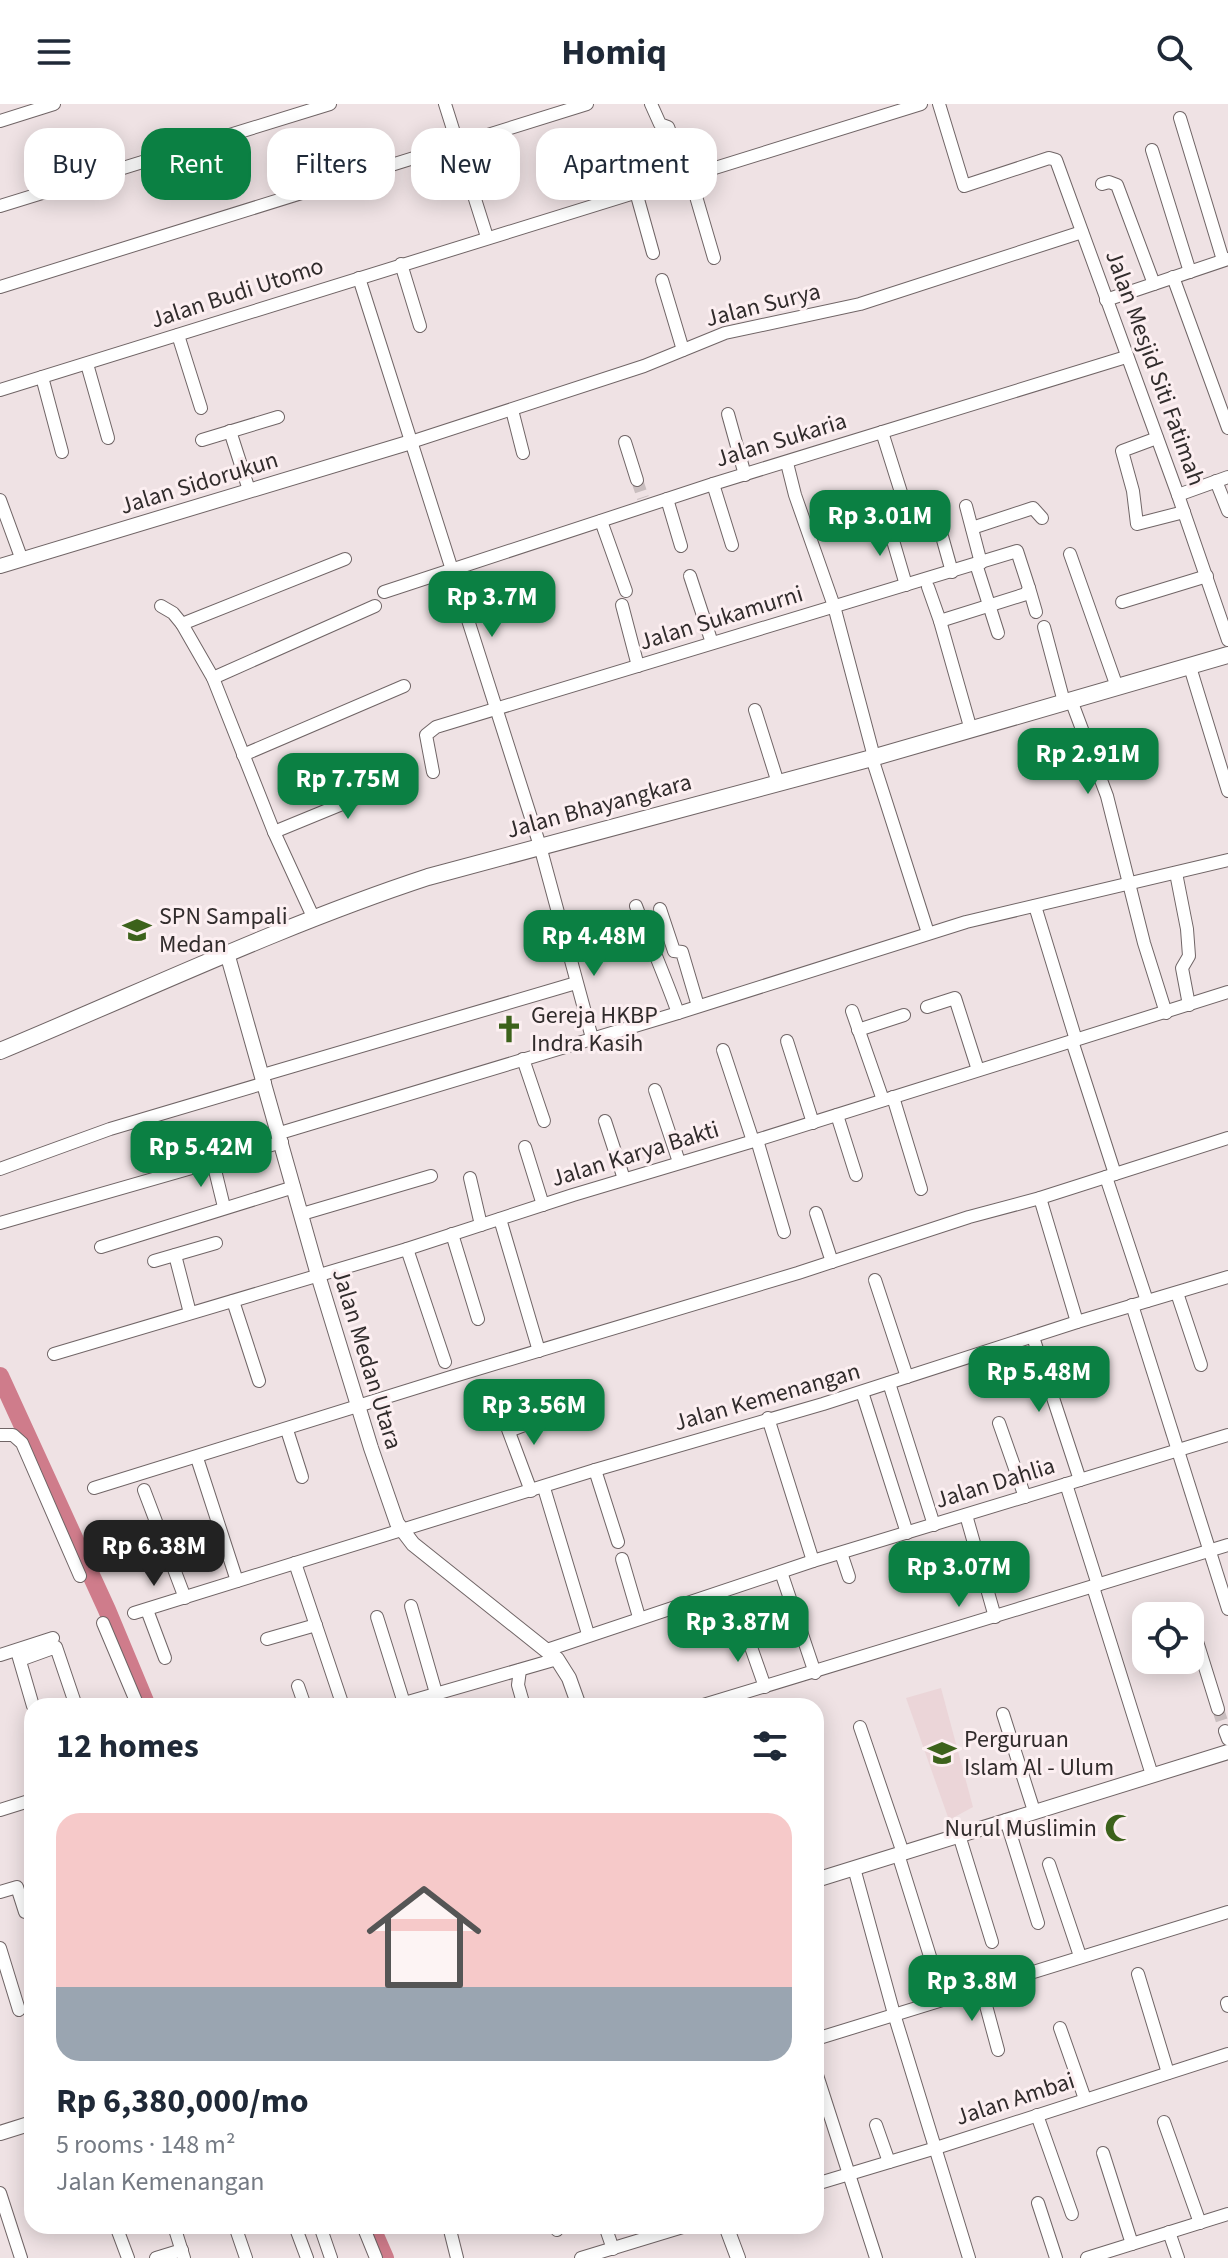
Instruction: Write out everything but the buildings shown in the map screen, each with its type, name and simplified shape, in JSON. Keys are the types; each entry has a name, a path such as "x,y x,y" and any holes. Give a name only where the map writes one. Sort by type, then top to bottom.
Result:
{"main road":[{"name":"Jalan Bhayangkara","path":"0,1051 227,953 428,877 873,758 1228,655"}],"street":[{"path":"0,121 54,104"},
{"path":"0,206 330,104"},
{"path":"445,104 452,128"},
{"path":"513,128 587,104"},
{"path":"651,104 660,124 668,128"},
{"name":"Jalan Budi Utomo","path":"717,168 921,104"},
{"name":"Jalan Mesjid Siti Fatimah","path":"939,104 964,186 1049,158 1055,159 1228,640"},
{"path":"1106,300 1226,260 1180,118"},
{"path":"1152,150 1190,272"},
{"path":"0,287 411,160"},
{"path":"1102,184 1114,182 1117,185 1154,284"},
{"path":"475,200 487,237"},
{"name":"Jalan Budi Utomo","path":"0,390 610,200"},
{"path":"638,200 653,253"},
{"path":"695,200 714,258"},
{"name":"Jalan Surya","path":"411,442 644,366 725,333 860,304 1082,232"},
{"path":"401,264 420,326"},
{"path":"1173,277 1228,428"},
{"path":"359,278 540,846 592,1038"},
{"path":"662,280 683,350"},
{"path":"178,335 201,408"},
{"name":"Jalan Sukaria","path":"384,592 601,521 644,502 667,499 787,463 1126,357"},
{"path":"87,364 108,438"},
{"path":"42,377 62,452"},
{"path":"512,410 523,453"},
{"path":"728,414 745,475"},
{"path":"202,440 278,417"},
{"path":"230,431 249,490"},
{"path":"882,432 905,505"},
{"path":"1157,438 1122,451 1133,491 1137,524 1184,512"},
{"name":"Jalan Sidorukun","path":"0,566 411,442"},
{"path":"625,442 637,480"},
{"path":"787,463 834,606 873,758 928,933"},
{"path":"1178,495 1222,479 1228,511"},
{"path":"713,484 732,545"},
{"path":"667,499 681,546"},
{"path":"0,500 22,560"},
{"path":"966,506 978,564 998,633"},
{"path":"972,528 1033,508 1042,518"},
{"path":"936,515 952,572"},
{"path":"887,520 906,585"},
{"path":"601,521 626,591"},
{"name":"Jalan Sukamurni","path":"433,772 426,739 429,731 712,643 1017,551 1029,588"},
{"path":"1070,554 1117,687"},
{"path":"182,624 345,559"},
{"path":"690,576 712,643"},
{"path":"1122,602 1207,576"},
{"path":"928,587 971,730"},
{"path":"940,621 1026,594 1029,588"},
{"path":"1029,588 1036,612"},
{"path":"622,605 638,666"},
{"path":"161,606 173,613 182,624 213,678 274,832 314,919"},
{"path":"213,678 375,606"},
{"path":"1044,627 1068,701 1107,796 1144,943 1166,1013"},
{"path":"1190,667 1228,791"},
{"path":"243,755 404,686"},
{"path":"755,710 778,783"},
{"path":"274,832 408,777"},
{"path":"0,1223 213,1162 523,1059 928,933 1228,860"},
{"path":"1176,873 1187,929 1189,957 1182,970 1189,1005"},
{"path":"636,906 678,1013"},
{"path":"1035,906 1147,1301"},
{"path":"660,909 674,952 682,952 698,1006"},
{"name":"Jalan Medan Utara","path":"227,953 318,1275 384,1490 400,1530 413,1544 552,1654 569,1678 576,1698"},
{"path":"0,1169 264,1079 576,983"},
{"name":"Jalan Karya Bakti","path":"54,1354 407,1249 1228,992"},
{"path":"927,1007 955,998 978,1070"},
{"path":"852,1011 921,1189"},
{"path":"858,1030 904,1015"},
{"path":"787,1041 813,1123"},
{"path":"723,1050 784,1232"},
{"path":"523,1059 544,1121"},
{"path":"655,1090 679,1162"},
{"path":"837,1115 856,1175"},
{"path":"605,1121 624,1179"},
{"path":"94,1488 1228,1138"},
{"path":"525,1147 543,1205"},
{"path":"213,1162 224,1207"},
{"path":"302,1214 431,1176"},
{"path":"470,1178 481,1225"},
{"path":"101,1247 294,1187"},
{"path":"1040,1198 1077,1322"},
{"path":"816,1213 832,1262"},
{"path":"500,1219 539,1351"},
{"path":"452,1234 478,1319"},
{"path":"154,1261 216,1243"},
{"path":"407,1249 445,1362"},
{"path":"175,1255 190,1313"},
{"name":"Jalan Kemenangan","path":"165,1658 140,1612 1228,1277"},
{"path":"875,1280 907,1377"},
{"path":"1177,1293 1201,1365"},
{"path":"233,1301 259,1381"},
{"path":"1132,1305 1228,1609"},
{"path":"1033,1337 1080,1480"},
{"path":"889,1383 934,1525"},
{"path":"862,1392 907,1533"},
{"path":"503,1416 537,1490 588,1634"},
{"path":"768,1418 813,1561"},
{"path":"509,1431 530,1423"},
{"path":"999,1423 1025,1497"},
{"path":"287,1430 302,1477"},
{"path":"0,1435 13,1435 22,1443 80,1576"},
{"name":"Jalan Dahlia","path":"420,1698 520,1670 588,1634 639,1617 1228,1435"},
{"path":"197,1458 237,1581"},
{"path":"595,1470 618,1542"},
{"path":"1066,1484 1152,1775"},
{"path":"149,1492 189,1597"},
{"path":"966,1515 995,1617"},
{"path":"728,1698 1228,1545"},
{"path":"841,1553 849,1577"},
{"path":"622,1559 639,1617"},
{"path":"295,1563 340,1698"},
{"path":"781,1572 815,1673"},
{"path":"411,1606 439,1698"},
{"path":"377,1617 397,1698"},
{"path":"103,1623 135,1698"},
{"path":"267,1639 316,1625"},
{"path":"745,1630 765,1687"},
{"path":"18,1655 53,1638"},
{"path":"0,1655 18,1655 56,1647 73,1698"},
{"path":"18,1655 31,1698"},
{"path":"1204,1665 1218,1709"},
{"path":"520,1670 518,1685 522,1698"},
{"path":"298,1686 302,1698"},
{"path":"749,1692 751,1698"},
{"path":"1003,1714 1034,1811"},
{"path":"860,1727 943,1998"},
{"path":"824,1877 1228,1752"},
{"path":"0,1810 24,1802"},
{"path":"1006,1820 1038,1923"},
{"path":"959,1835 992,1942"},
{"path":"1049,1864 1080,1956"},
{"path":"854,1868 894,2014 969,2258"},
{"path":"0,1892 17,1887 24,1909"},
{"path":"824,2036 1228,1912"},
{"path":"0,1948 19,2010"},
{"path":"1138,1974 1168,2073"},
{"path":"981,1987 998,2050"},
{"path":"1060,2028 1085,2099"},
{"name":"Jalan Ambai","path":"824,2181 1228,2054"},
{"path":"824,2098 876,2258"},
{"path":"1037,2115 1072,2214"},
{"path":"1164,2122 1200,2223"},
{"path":"876,2125 889,2162"},
{"path":"0,2133 24,2126"},
{"path":"1103,2153 1132,2244"},
{"path":"0,2193 21,2258"},
{"path":"1038,2203 1056,2258"},
{"path":"1087,2258 1228,2214"},
{"path":"1169,2232 1178,2258"},
{"path":"119,2234 128,2258"},
{"path":"156,2258 183,2254 177,2234"},
{"path":"238,2234 246,2258"},
{"path":"298,2234 307,2258"},
{"path":"323,2234 331,2258"},
{"path":"366,2234 376,2258"},
{"path":"451,2234 457,2258"},
{"path":"608,2234 613,2249"},
{"path":"581,2258 628,2244 648,2234"},
{"path":"729,2234 738,2258"},
{"path":"628,2244 632,2258"}],"shaded area":[{"name":"Perguruan Islam Al - Ulum","path":"941,1688 973,1807 949,1820 906,1698"}],"waterway":[{"path":"0,1376 144,1698"},
{"path":"374,2234 385,2258"}],"tunnel":[{"path":"637,480 643,498"},
{"path":"1218,1709 1225,1731"}],"place":[{"name":"SPN Sampali Medan","path":"137,930"},
{"name":"Gereja HKBP Indra Kasih","path":"509,1029"},
{"name":"Perguruan Islam Al - Ulum","path":"942,1753"},
{"name":"Nurul Muslimin","path":"1119,1828"}]}
